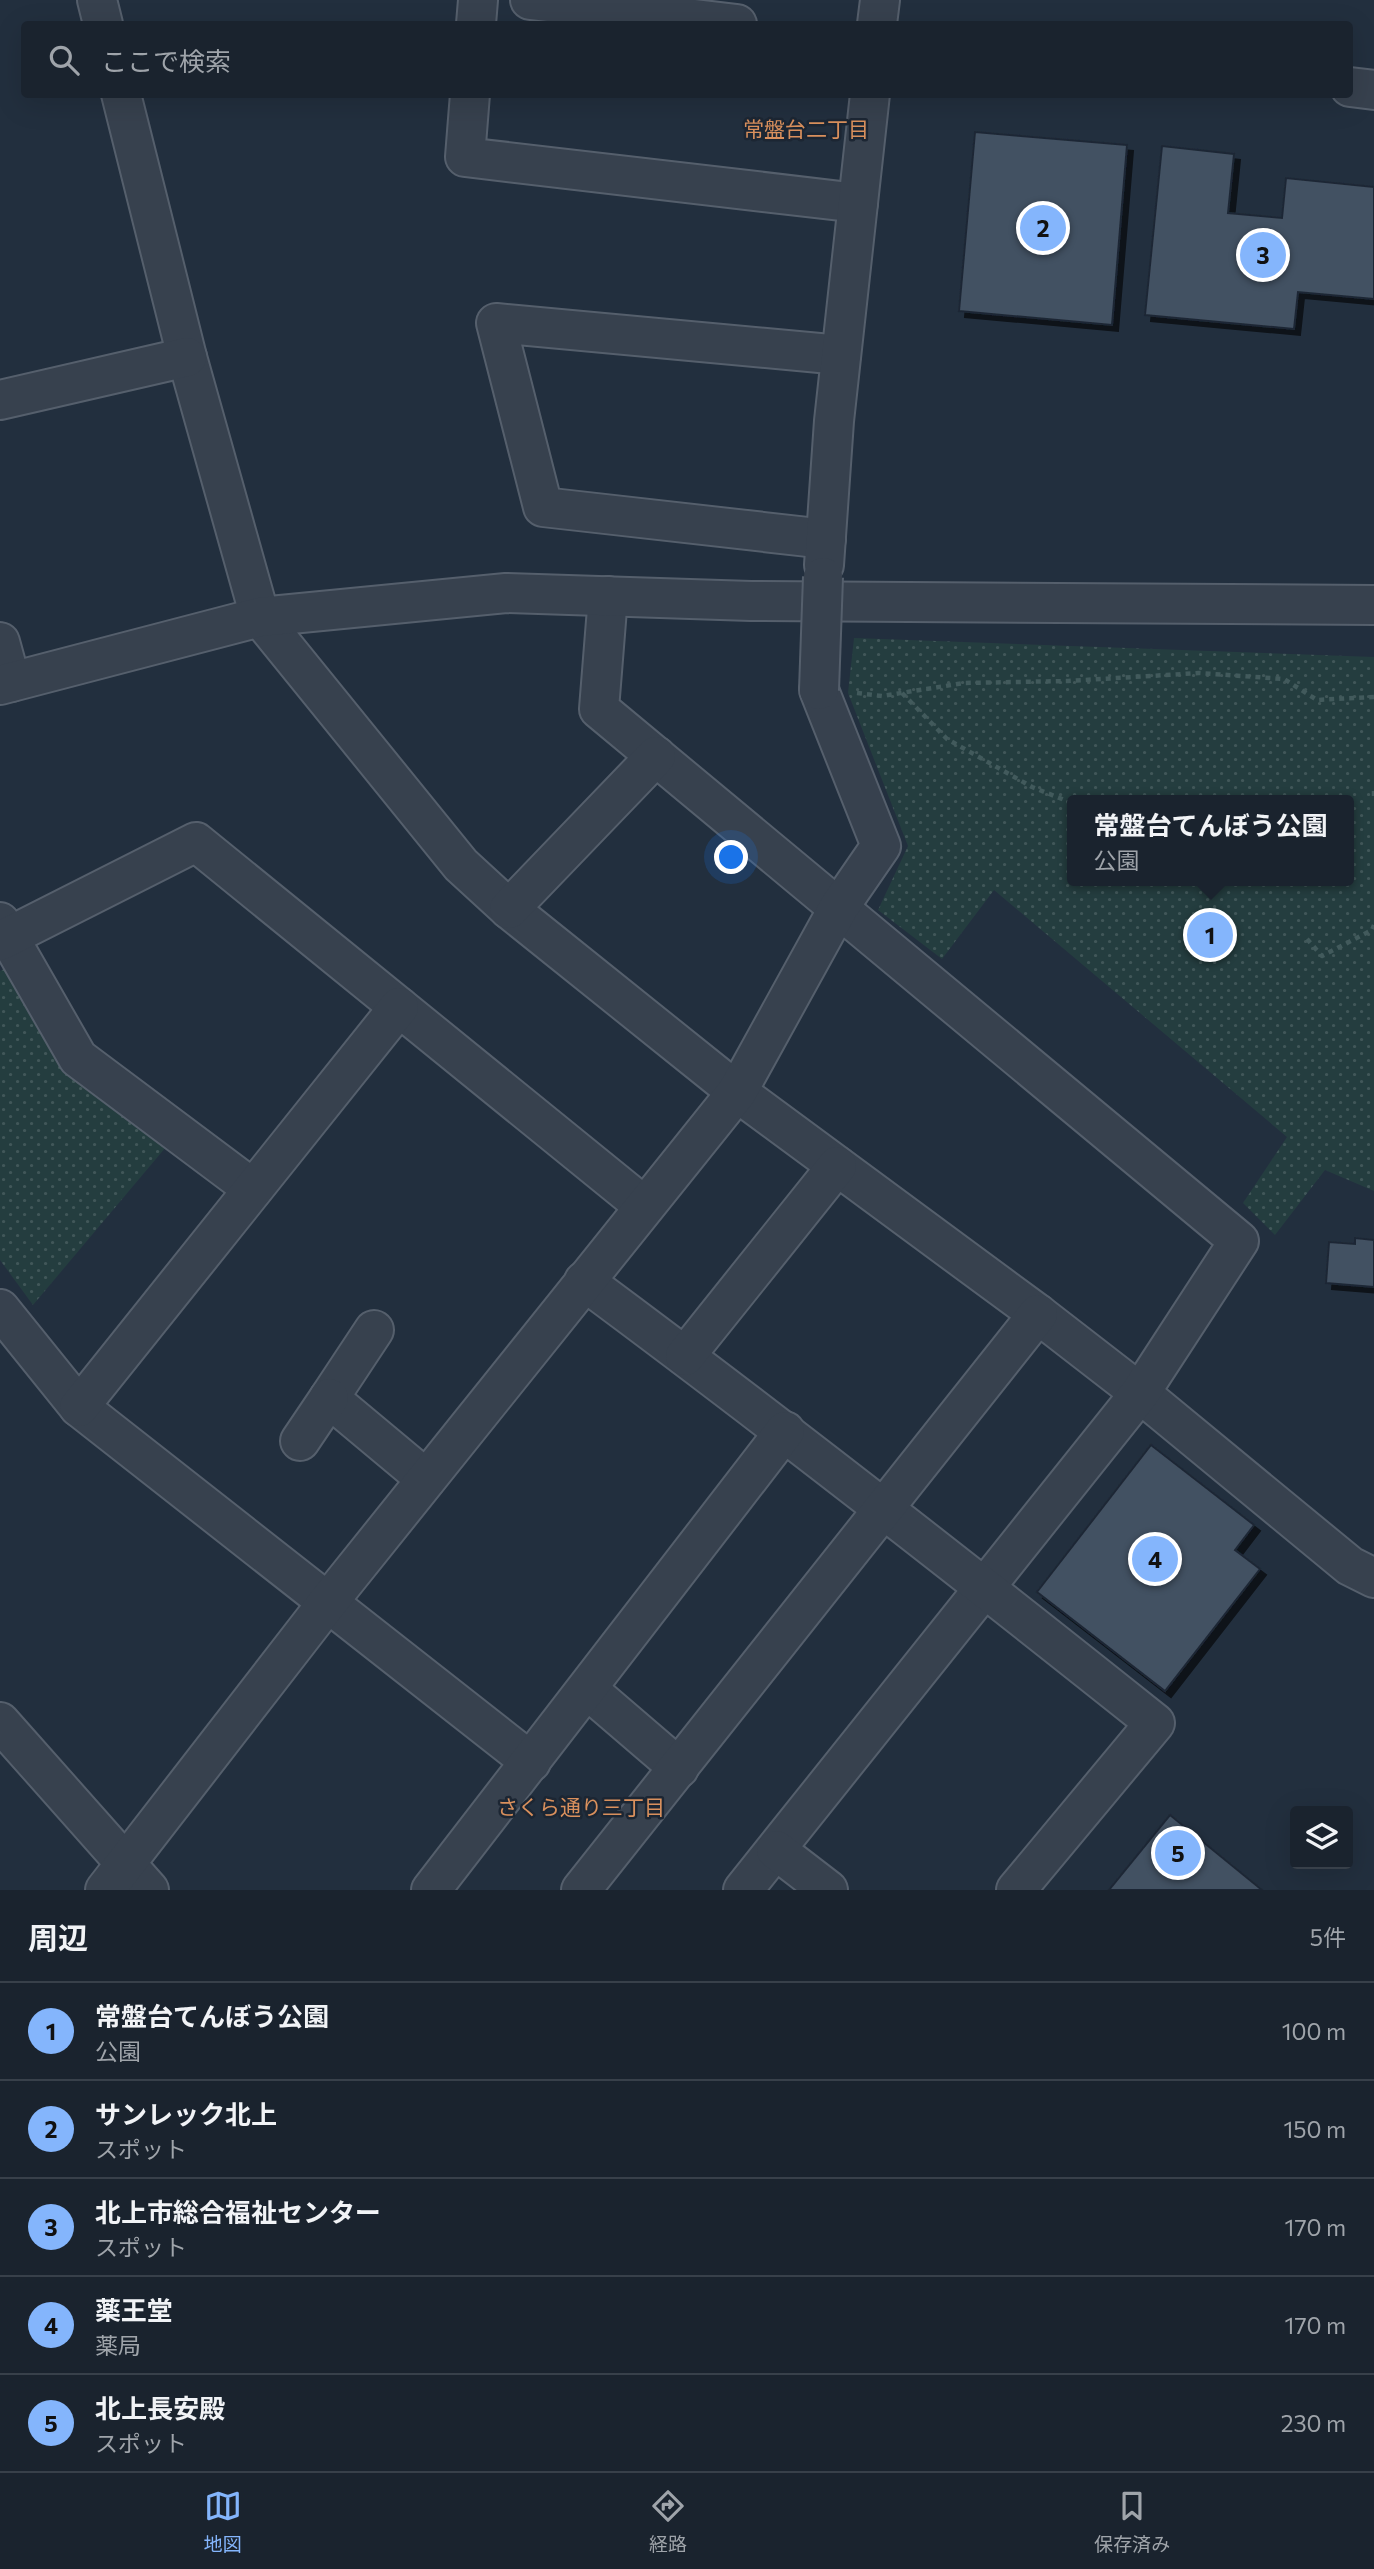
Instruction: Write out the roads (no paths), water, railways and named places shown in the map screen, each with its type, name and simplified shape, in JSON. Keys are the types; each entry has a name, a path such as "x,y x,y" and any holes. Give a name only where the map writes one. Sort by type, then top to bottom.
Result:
{"street":[{"path":"97,0 102,21"},
{"path":"476,21 478,0"},
{"path":"530,0 711,21"},
{"path":"877,21 880,0"},
{"path":"1353,87 1374,89"},
{"path":"122,98 187,357 260,617 461,865 509,909 737,1092 1038,1314 1140,1393 1350,1566 1374,1578"},
{"path":"470,98 465,157 858,203"},
{"path":"0,1722 126,1881 328,1602 737,1092 839,906 881,846 819,690 826,539 841,355 870,98"},
{"path":"826,539 543,507 496,323 841,355"},
{"path":"0,400 187,357"},
{"path":"0,642 5,684 260,617 506,593 778,601 1374,606"},
{"path":"608,596 599,709 1239,1241 1140,1393 743,1890"},
{"path":"509,909 656,756"},
{"path":"253,1189 78,1058 2,933 197,842 644,1206"},
{"path":"79,1407 399,1007"},
{"path":"685,1356 837,1166"},
{"path":"584,1281 785,1431 1155,1723 1016,1890"},
{"path":"0,1309 79,1407 531,1762"},
{"path":"581,1890 1038,1314"},
{"path":"300,1441 374,1330"},
{"path":"329,1398 426,1479"},
{"path":"431,1890 785,1431"},
{"path":"587,1689 678,1768"},
{"path":"776,1850 828,1890"}],"place":[{"name":"サンレック北上","path":"1043,228"},
{"name":"北上市総合福祉センター","path":"1263,255"},
{"name":"常盤台てんぼう公園","path":"1210,935"},
{"name":"薬王堂","path":"1155,1559"},
{"name":"北上長安殿","path":"1178,1853"}],"district":[{"name":"常盤台二丁目","path":"806,130"},
{"name":"さくら通り三丁目","path":"581,1808"}]}
